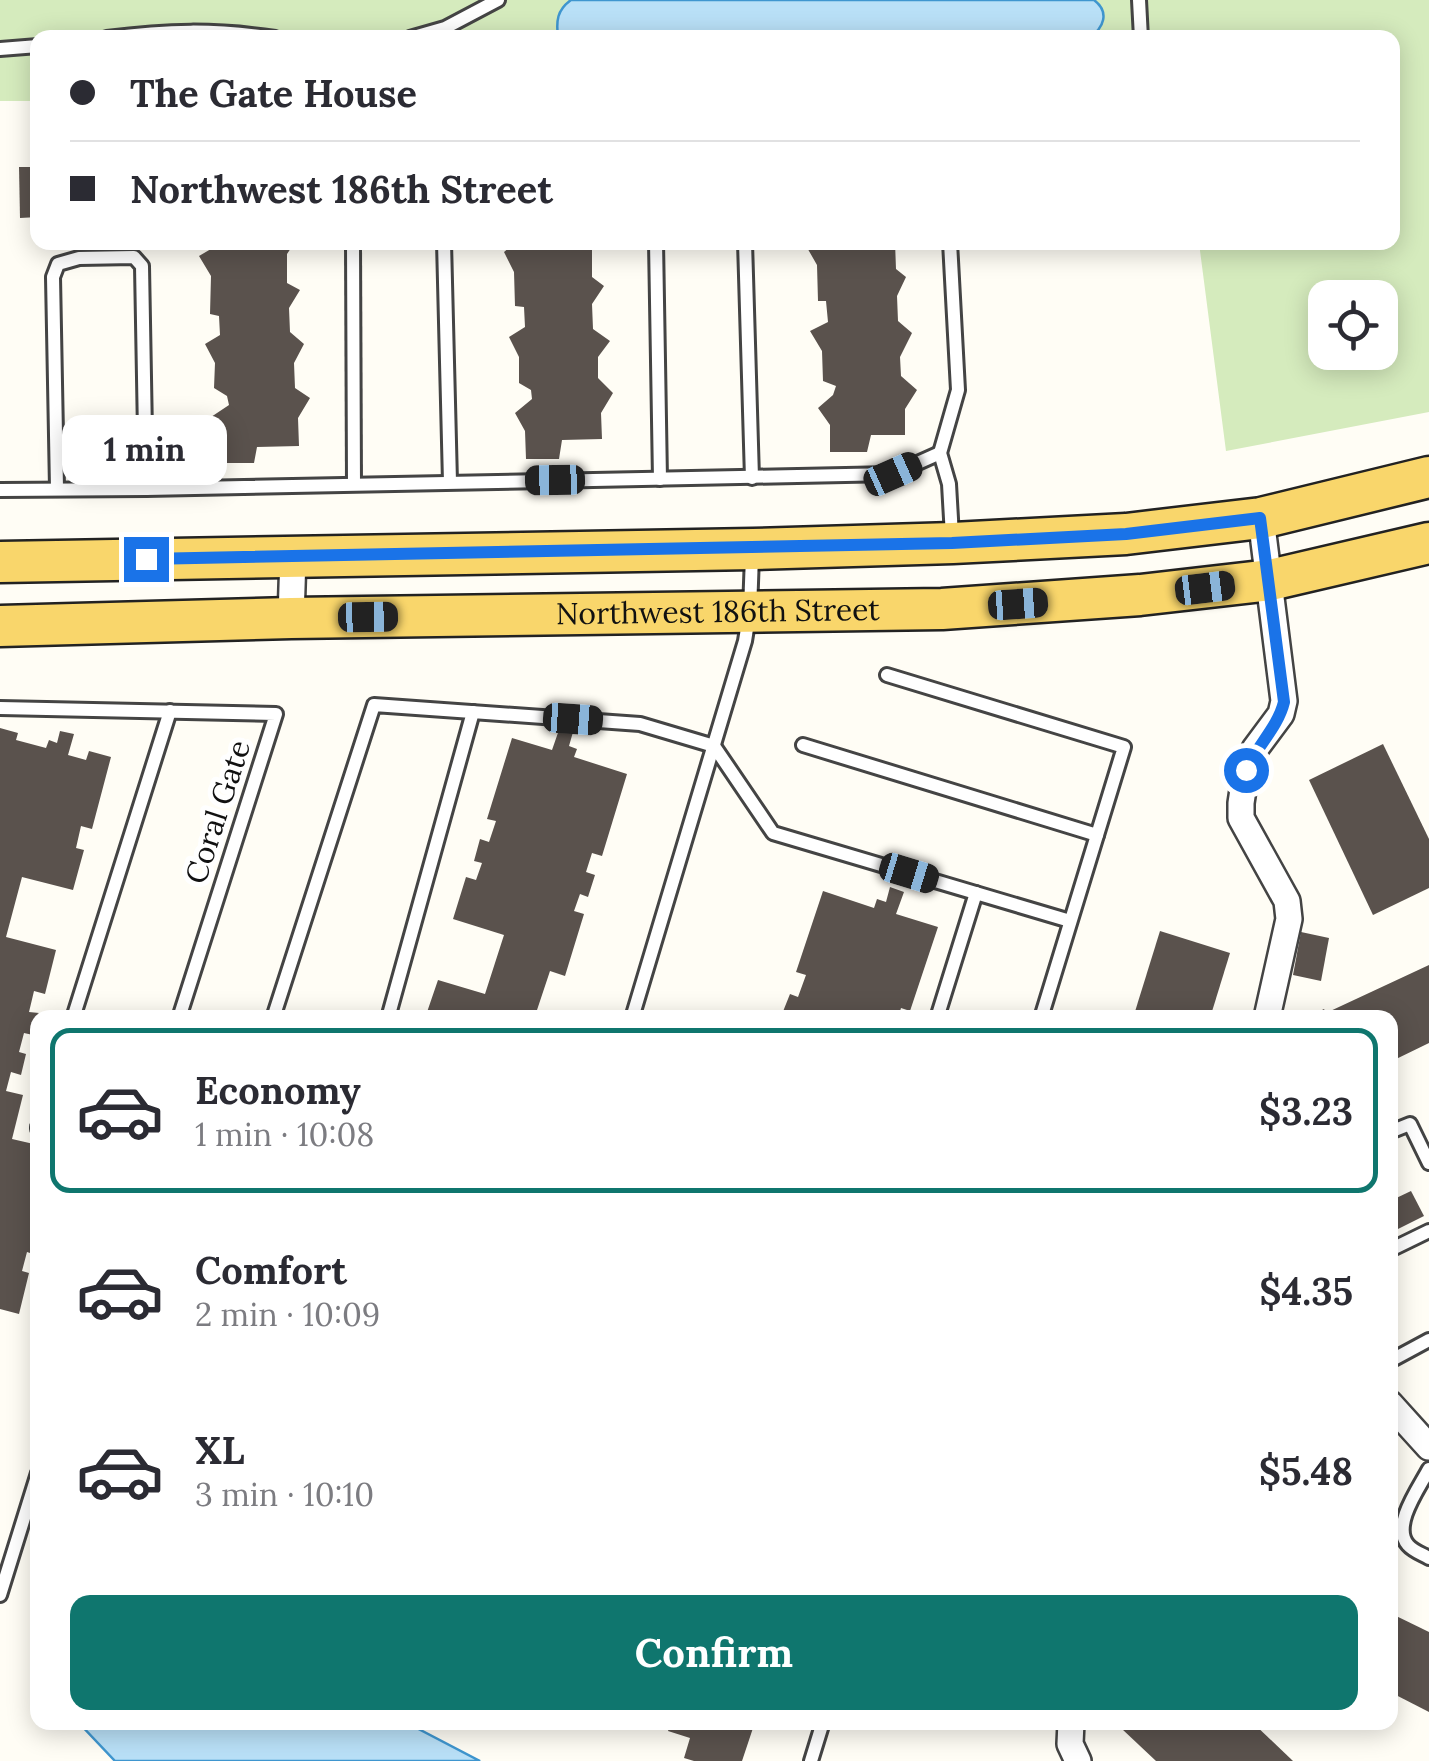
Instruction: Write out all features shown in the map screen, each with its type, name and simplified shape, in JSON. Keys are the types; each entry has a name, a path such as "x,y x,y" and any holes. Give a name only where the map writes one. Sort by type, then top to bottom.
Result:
{"main road":[{"name":"Northwest 186th Street","path":"0,562 753,548 1126,534 1260,518 1429,477"},
{"name":"Northwest 186th Street","path":"0,626 942,609 1140,595 1270,580 1429,543"}],"street":[{"path":"1260,518 1284,702 1281,714 1246,770 1241,818 1287,901 1290,919 1268,1010"},
{"path":"292,618 293,556"},
{"path":"1398,1413 1429,1447"},
{"path":"1071,1730 1070,1744 1078,1761"}],"lane":[{"path":"438,30 498,0"},
{"path":"1139,0 1141,30"},
{"path":"0,49 30,47"},
{"path":"353,250 354,484"},
{"path":"444,250 450,482"},
{"path":"656,250 660,479"},
{"path":"745,250 752,478"},
{"path":"950,250 958,390 940,453 949,484 952,543"},
{"path":"57,488 52,277 58,264 80,258 134,258 142,266 146,489"},
{"path":"0,490 893,474 940,453"},
{"path":"634,1010 745,641 753,548"},
{"path":"887,674 1124,747 1042,1010"},
{"path":"277,1010 374,705 640,724 714,746 774,833 1070,921"},
{"name":"Coral Gate","path":"0,708 276,714 182,1010"},
{"path":"75,1010 170,711"},
{"path":"390,1010 474,712"},
{"path":"804,745 1096,835"},
{"path":"939,1010 976,893"},
{"path":"1398,1129 1410,1124 1429,1164"},
{"path":"1398,1246 1429,1231"},
{"path":"1398,1357 1429,1340"},
{"path":"1429,1469 1401,1524 1409,1546 1429,1558"},
{"path":"0,1595 30,1498"},
{"path":"811,1761 821,1730"}],"green space":[{"path":"0,0 1429,0 1429,412 1226,451 1200,250 1400,250 1400,30 30,30 30,101 0,101"}],"water":[{"path":"571,0 1094,0 1103,15 1098,30 557,30 563,8"},
{"path":"86,1730 420,1730 480,1761 115,1761"}],"building":[{"path":"19,167 30,167 30,217 20,218"},
{"path":"209,250 290,250 287,283 300,290 289,308 290,332 304,344 294,363 295,388 310,398 298,418 299,446 257,447 254,463 220,463 221,438 211,417 229,405 227,396 214,388 215,363 205,344 220,335 219,316 210,314 211,276 199,256"},
{"path":"592,250 592,277 604,286 592,304 593,329 610,341 598,357 598,378 613,393 601,413 602,439 562,440 559,459 526,459 525,431 515,413 532,399 531,390 519,383 519,357 509,337 525,327 524,307 515,306 514,272 504,252"},
{"path":"808,250 895,250 896,269 906,277 897,296 898,321 912,333 900,357 901,376 917,390 905,409 905,435 871,435 867,452 830,452 830,425 818,408 833,395 836,386 823,381 822,351 810,331 828,322 826,301 818,301 817,265"},
{"path":"560,727 573,732 569,746 577,749 574,757 627,774 602,856 592,853 586,872 595,875 588,897 580,894 574,911 584,914 565,976 550,971 537,1010 428,1010 438,980 485,994 504,935 453,919 466,877 476,880 482,863 474,861 480,839 489,842 496,821 487,819 512,738 552,750"},
{"path":"0,728 18,733 16,740 46,748 49,740 57,743 60,731 74,734 68,755 86,760 89,751 111,757 92,829 81,826 76,848 84,850 73,890 22,877 6,937 56,950 45,994 34,991 29,1012 30,1034 24,1033 19,1052 26,1054 21,1075 11,1072 6,1091 23,1095 12,1139 30,1143 30,1253 27,1252 22,1271 29,1273 19,1314 0,1309"},
{"path":"1383,744 1429,839 1429,888 1373,915 1309,780"},
{"path":"890,887 904,892 896,914 938,927 910,1010 784,1010 790,994 798,997 806,975 796,972 823,891 874,908 877,899 886,902"},
{"path":"1160,931 1230,953 1212,1010 1135,1010"},
{"path":"1301,932 1329,938 1321,981 1293,975"},
{"path":"1429,965 1429,1043 1398,1058 1398,1010 1332,1010"},
{"path":"1411,1191 1424,1216 1398,1229 1398,1197"},
{"path":"1398,1617 1429,1632 1429,1712 1398,1696"},
{"path":"752,1730 742,1761 684,1758 690,1738 668,1731"},
{"path":"1123,1730 1260,1730 1293,1761 1156,1761"}],"route":[{"path":"146,559 952,543 1126,534 1260,518 1284,702 1281,714 1246,770"}]}
